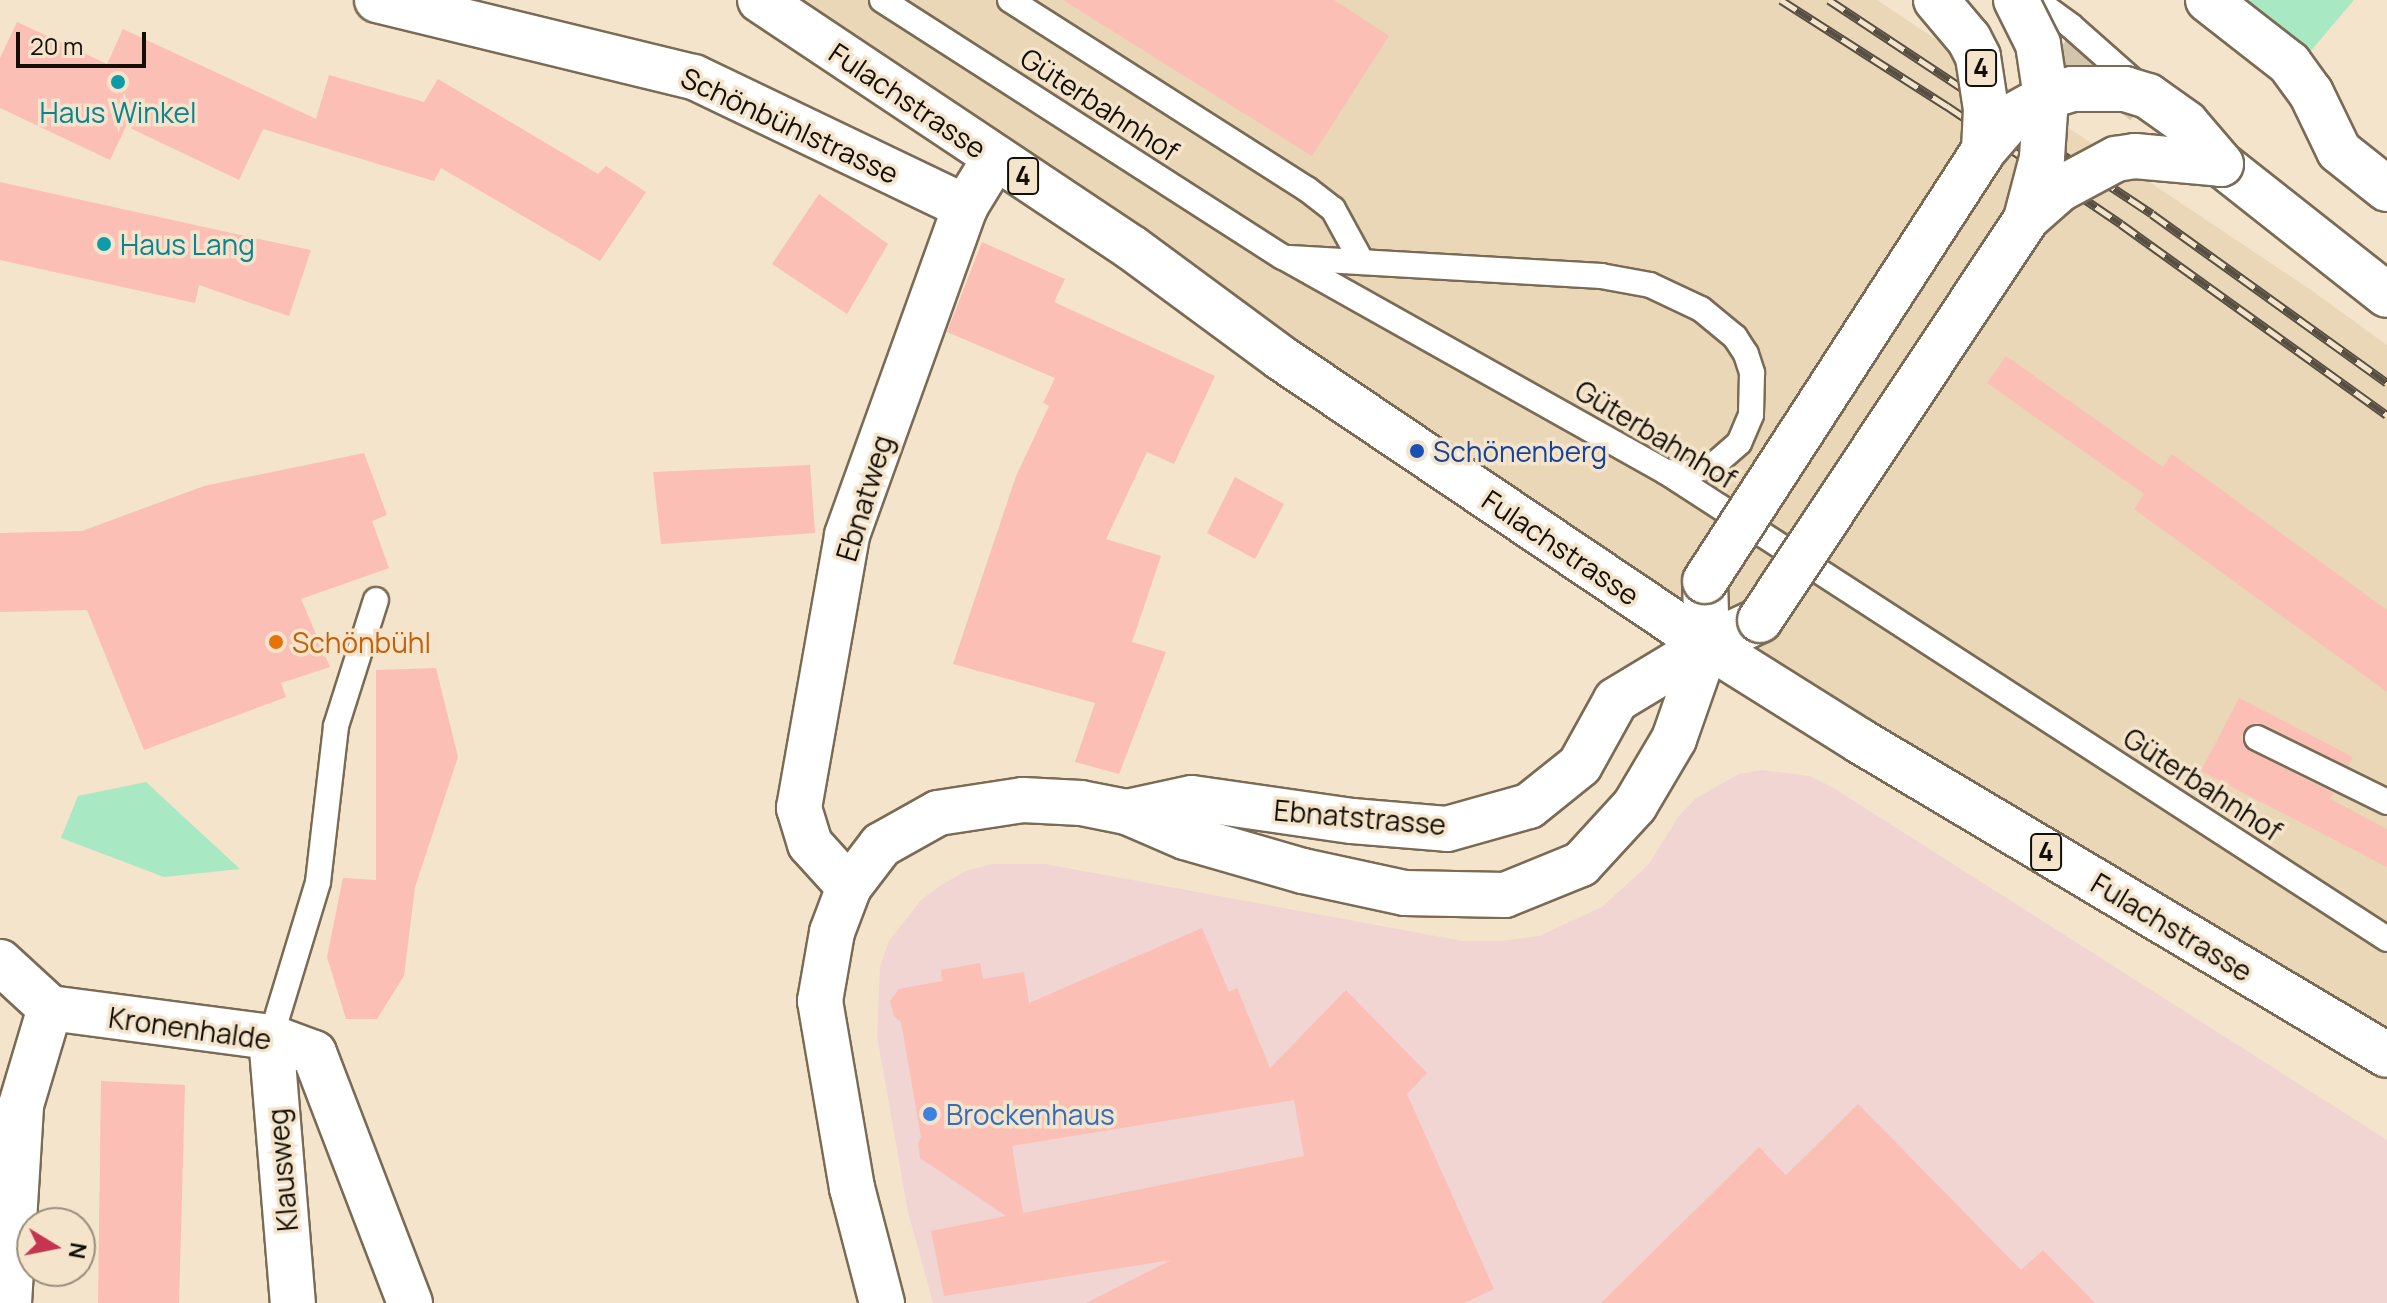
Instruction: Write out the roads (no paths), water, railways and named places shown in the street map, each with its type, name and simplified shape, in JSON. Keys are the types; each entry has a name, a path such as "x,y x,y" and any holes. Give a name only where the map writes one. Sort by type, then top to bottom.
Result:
{"main road":[{"name":"Schönbühlstrasse","path":"377,0 694,77 965,207"},
{"name":"Fulachstrasse","path":"760,0 1132,248 1281,358 1707,645 1860,741 2387,1055"},
{"name":"4","path":"1936,0 1963,31 1978,57 1986,109 1984,150"},
{"path":"2018,0 2038,44 2046,97 2042,158 2026,219"},
{"path":"2208,0 2289,63 2311,93 2339,151 2387,189"},
{"path":"2221,164 2143,156 2116,159 2060,189 2026,219 1760,620 1707,645 1705,581 1984,150 2014,115 2046,97 2089,88 2125,89 2148,96 2186,123 2221,164 2387,295"},
{"name":"Ebnatweg","path":"849,887 810,844 799,808 847,535 965,207 995,158"},
{"name":"Ebnatstrasse","path":"1127,812 1192,798 1352,821 1447,829 1529,806 1580,765 1616,700 1707,645"},
{"name":"Ebnatstrasse","path":"882,1303 852,1188 820,1001 832,932 849,887 881,845 938,813 1023,800 1081,803 1127,812 1185,837 1405,893 1505,895 1581,864 1635,805 1674,739 1707,645"},
{"path":"2,965 50,1008 21,1105 9,1303"},
{"name":"Kronenhalde","path":"50,1008 271,1037 314,1053 410,1303"},
{"name":"Klausweg","path":"271,1037 293,1303"}],"lane":[{"name":"Güterbahnhof","path":"882,0 1283,257 1666,472 2387,939"},
{"path":"1010,0 1307,189 1333,209 1362,262"},
{"path":"2018,0 2045,7 2071,26 2148,96"},
{"path":"1283,257 1601,276 1650,285 1701,309 1735,337 1746,354 1752,373 1751,415 1739,443 1716,463 1687,473 1666,472"},
{"path":"271,1037 318,882 336,726 376,600"},
{"path":"2257,738 2387,802"}],"tunnel":[{"path":"2014,0 2144,103"}],"railway":[{"path":"1781,0 1947,106 2121,224 2387,415"},
{"path":"1829,0 2152,214 2387,383"}],"place":[{"name":"Haus Winkel","path":"118,82"},
{"name":"Haus Lang","path":"104,244"},
{"name":"Schönenberg","path":"1417,451"},
{"name":"Schönbühl","path":"276,642"},
{"name":"Brockenhaus","path":"930,1114"}]}
